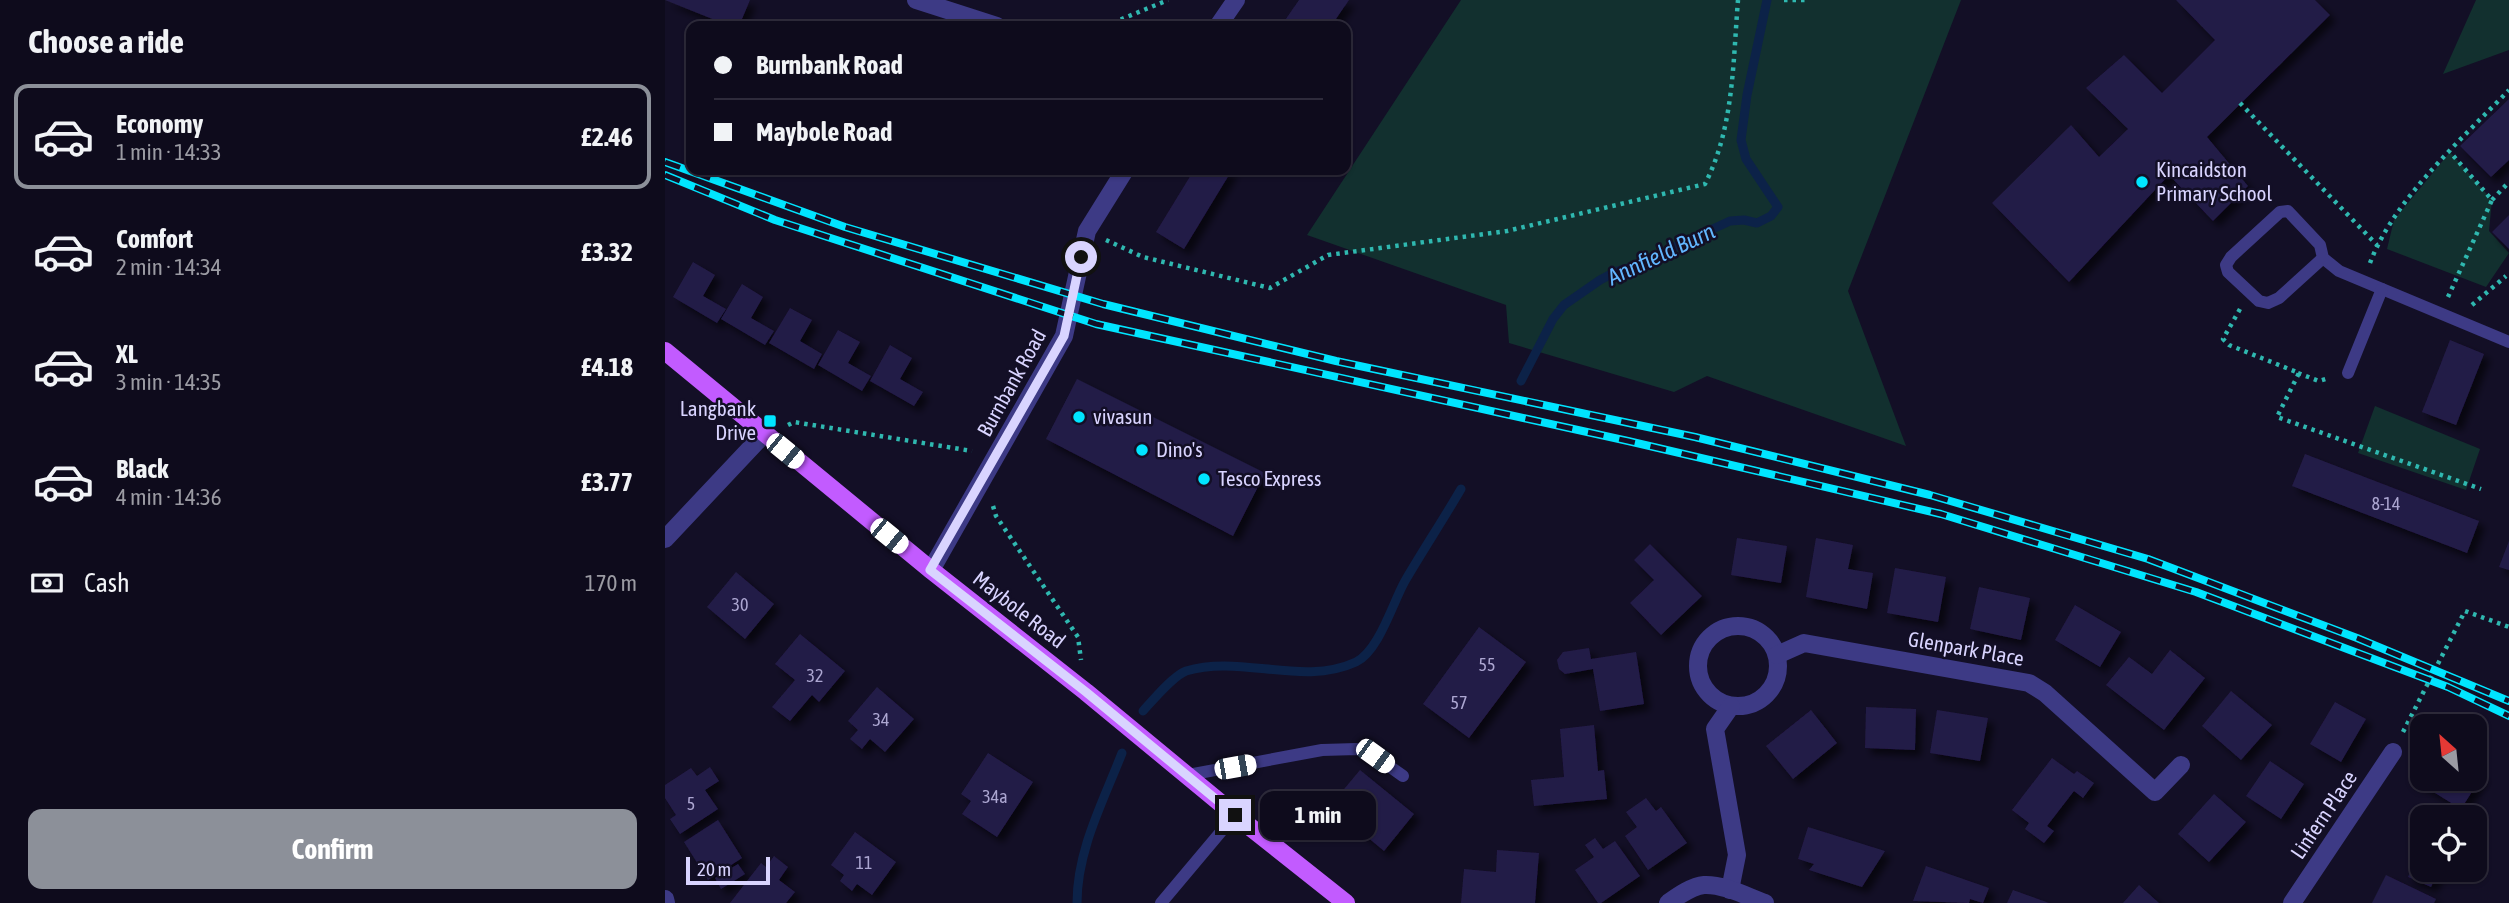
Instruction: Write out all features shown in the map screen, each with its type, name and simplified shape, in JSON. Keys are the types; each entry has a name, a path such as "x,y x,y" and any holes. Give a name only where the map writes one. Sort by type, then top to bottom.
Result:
{"main road":[{"name":"Maybole Road","path":"665,351 930,570 1086,692 1346,903"}],"street":[{"path":"915,0 981,21"},
{"path":"1221,21 1236,0"},
{"name":"Burnbank Road","path":"930,570 1064,336 1087,231 1122,175"},
{"path":"665,539 764,434"},
{"path":"1738,625 1751,627 1772,643 1779,668 1776,682 1757,702 1731,706 1708,693 1697,669 1699,656 1704,644 1713,634 1738,625"},
{"name":"Glenpark Place","path":"1777,655 1804,643 2029,683 2045,693 2155,792 2181,765"},
{"path":"1730,890 1737,855 1714,729 1731,706"},
{"name":"Linfern Place","path":"2292,903 2393,752"},
{"path":"1668,903 1704,885 1730,890 1765,903"}],"lane":[{"path":"2323,258 2279,298 2268,303 2259,301 2250,293 2228,272 2226,265 2231,257 2280,212 2288,211 2320,245 2323,258 2339,271 2509,342"},
{"path":"2348,373 2382,289"},
{"path":"1188,775 1322,750 1357,749 1375,756 1403,776"},
{"path":"1161,903 1235,815"}],"path":[{"path":"1117,21 1168,0"},
{"path":"1087,231 1143,257 1270,288 1328,256 1507,231 1705,184 1714,167 1727,123 1738,0"},
{"path":"1784,0 1808,0"},
{"path":"2363,281 2377,245 2406,201 2509,90"},
{"path":"2240,103 2377,245"},
{"path":"2450,152 2492,200"},
{"path":"2441,313 2492,200 2509,182"},
{"path":"2456,320 2506,275"},
{"path":"2250,293 2223,339 2229,345 2319,381 2348,373"},
{"path":"2297,372 2299,373 2277,417 2481,489"},
{"path":"764,434 795,422 998,454"},
{"path":"985,477 996,516 1078,637 1086,692"},
{"path":"2393,752 2465,611 2509,627"}],"green space":[{"path":"1461,0 1961,0 1848,291 1906,446 1707,376 1674,392 1509,343 1506,305 1307,235 1346,175 1351,175 1351,168"},
{"path":"2476,0 2509,0 2509,50 2443,74"},
{"path":"2450,152 2492,200 2489,231 2509,253 2486,287 2387,249 2394,220"},
{"path":"2375,406 2480,449 2466,490 2358,453"}],"building":[{"path":"665,0 750,0 741,21 718,21"},
{"path":"1299,0 1349,0 1334,21 1284,21"},
{"path":"2176,0 2315,0 2330,15 2207,137 2248,186 2213,221 2169,175 2069,282 1992,203 2071,125 2099,157 2128,129 2086,88 2124,55 2162,93 2215,40"},
{"path":"2509,99 2509,160 2491,177 2460,146"},
{"path":"1191,175 1229,175 1184,249 1156,232"},
{"path":"2509,215 2509,249 2492,232"},
{"path":"693,262 715,275 703,296 726,309 717,323 673,297"},
{"path":"742,284 763,297 751,318 774,331 765,345 721,319"},
{"path":"790,308 812,320 800,341 822,354 814,369 769,343"},
{"path":"838,330 860,342 848,363 871,376 862,391 818,365"},
{"path":"2450,340 2484,354 2456,425 2422,412"},
{"path":"890,345 912,358 900,379 923,392 914,406 870,381"},
{"path":"1077,379 1265,473 1233,536 1046,439"},
{"path":"2305,454 2479,521 2467,553 2292,486"},
{"path":"1737,538 1787,546 1781,583 1731,575"},
{"path":"1816,538 1853,545 1848,569 1873,573 1867,609 1806,597"},
{"path":"2509,541 2509,570 2499,567"},
{"path":"1650,544 1702,596 1661,635 1630,603 1654,580 1634,560"},
{"path":"1895,568 1946,577 1938,622 1887,613"},
{"path":"736,572 774,604 745,639 707,607"},
{"path":"1979,587 2030,598 2021,640 1970,629"},
{"path":"2075,605 2121,632 2100,667 2055,640"},
{"path":"1479,627 1526,662 1469,738 1423,704"},
{"path":"800,634 845,671 819,702 812,695 790,721 772,707 795,680 775,664"},
{"path":"1589,648 1591,659 1636,652 1644,704 1600,711 1593,669 1565,674 1559,669 1557,660 1563,652"},
{"path":"2170,650 2205,678 2164,730 2106,685 2129,657 2152,674"},
{"path":"877,687 914,719 885,752 870,739 862,749 850,739 858,730 848,721"},
{"path":"2231,691 2272,725 2241,760 2202,726"},
{"path":"2335,702 2366,719 2341,762 2310,744"},
{"path":"1866,707 1916,709 1915,750 1865,748"},
{"path":"1811,710 1837,743 1793,779 1766,746"},
{"path":"1937,710 1988,718 1980,761 1930,753"},
{"path":"1594,725 1598,771 1604,770 1607,799 1534,806 1531,780 1564,777 1560,729"},
{"path":"988,753 1033,782 997,837 962,814 971,801 961,794"},
{"path":"2052,758 2074,774 2077,771 2094,783 2083,798 2074,791 2047,826 2054,831 2044,843 2025,829 2029,823 2012,810"},
{"path":"2270,761 2304,784 2281,819 2246,796"},
{"path":"710,767 719,781 705,790 718,809 680,834 670,819 676,815 665,798 665,785 691,768 697,776"},
{"path":"1360,770 1414,814 1384,851 1330,806"},
{"path":"2432,791 2472,791 2464,805 2455,805"},
{"path":"2214,794 2246,822 2209,862 2178,834"},
{"path":"1646,798 1656,811 1661,807 1687,843 1648,870 1625,836 1637,827 1626,812"},
{"path":"718,820 742,858 708,880 684,842"},
{"path":"1808,827 1885,851 1862,887 1809,870 1814,864 1798,859"},
{"path":"855,832 896,862 872,895 857,884 852,891 840,881 844,875 831,865"},
{"path":"1595,838 1603,849 1615,841 1640,876 1601,903 1598,903 1575,870 1594,857 1585,845"},
{"path":"1497,850 1539,853 1535,903 1461,903 1464,869 1496,872"},
{"path":"774,856 788,867 779,880 795,892 786,903 730,903 761,863 766,867"},
{"path":"738,864 745,874 721,889 715,878"},
{"path":"1926,866 1989,888 1983,903 1970,899 1969,903 1913,901"},
{"path":"2386,875 2436,899 2434,903 2372,903"},
{"path":"2420,882 2433,882 2431,887"},
{"path":"2139,885 2159,903 2123,903"},
{"path":"2013,890 2049,903 2007,903"}],"waterway":[{"name":"Annfield Burn","path":"1521,381 1553,319 1564,305 1600,280 1617,271 1653,261 1676,246 1730,221 1757,223 1771,216 1778,207 1746,159 1741,140 1747,95 1767,0"},
{"path":"1143,711 1169,683 1186,671 1228,666 1314,672 1356,662 1372,648 1405,581 1461,489"},
{"path":"1077,903 1086,845 1122,753"}],"railway":[{"path":"665,162 686,170"},
{"path":"665,175 775,220 1096,324 1628,441 1941,514 2196,592 2448,687 2509,716"},
{"path":"701,175 845,227 1103,304 1336,361 1695,437 1930,495 2148,559 2357,638 2509,701"}],"place":[{"name":"Kincaidston Primary School","path":"2142,182"},
{"name":"vivasun","path":"1079,417"},
{"name":"Langbank Drive","path":"770,421"},
{"name":"Dino's","path":"1142,450"},
{"name":"Tesco Express","path":"1204,479"}],"route":[{"path":"1081,257 1064,336 930,570 1086,692 1235,815"}]}
